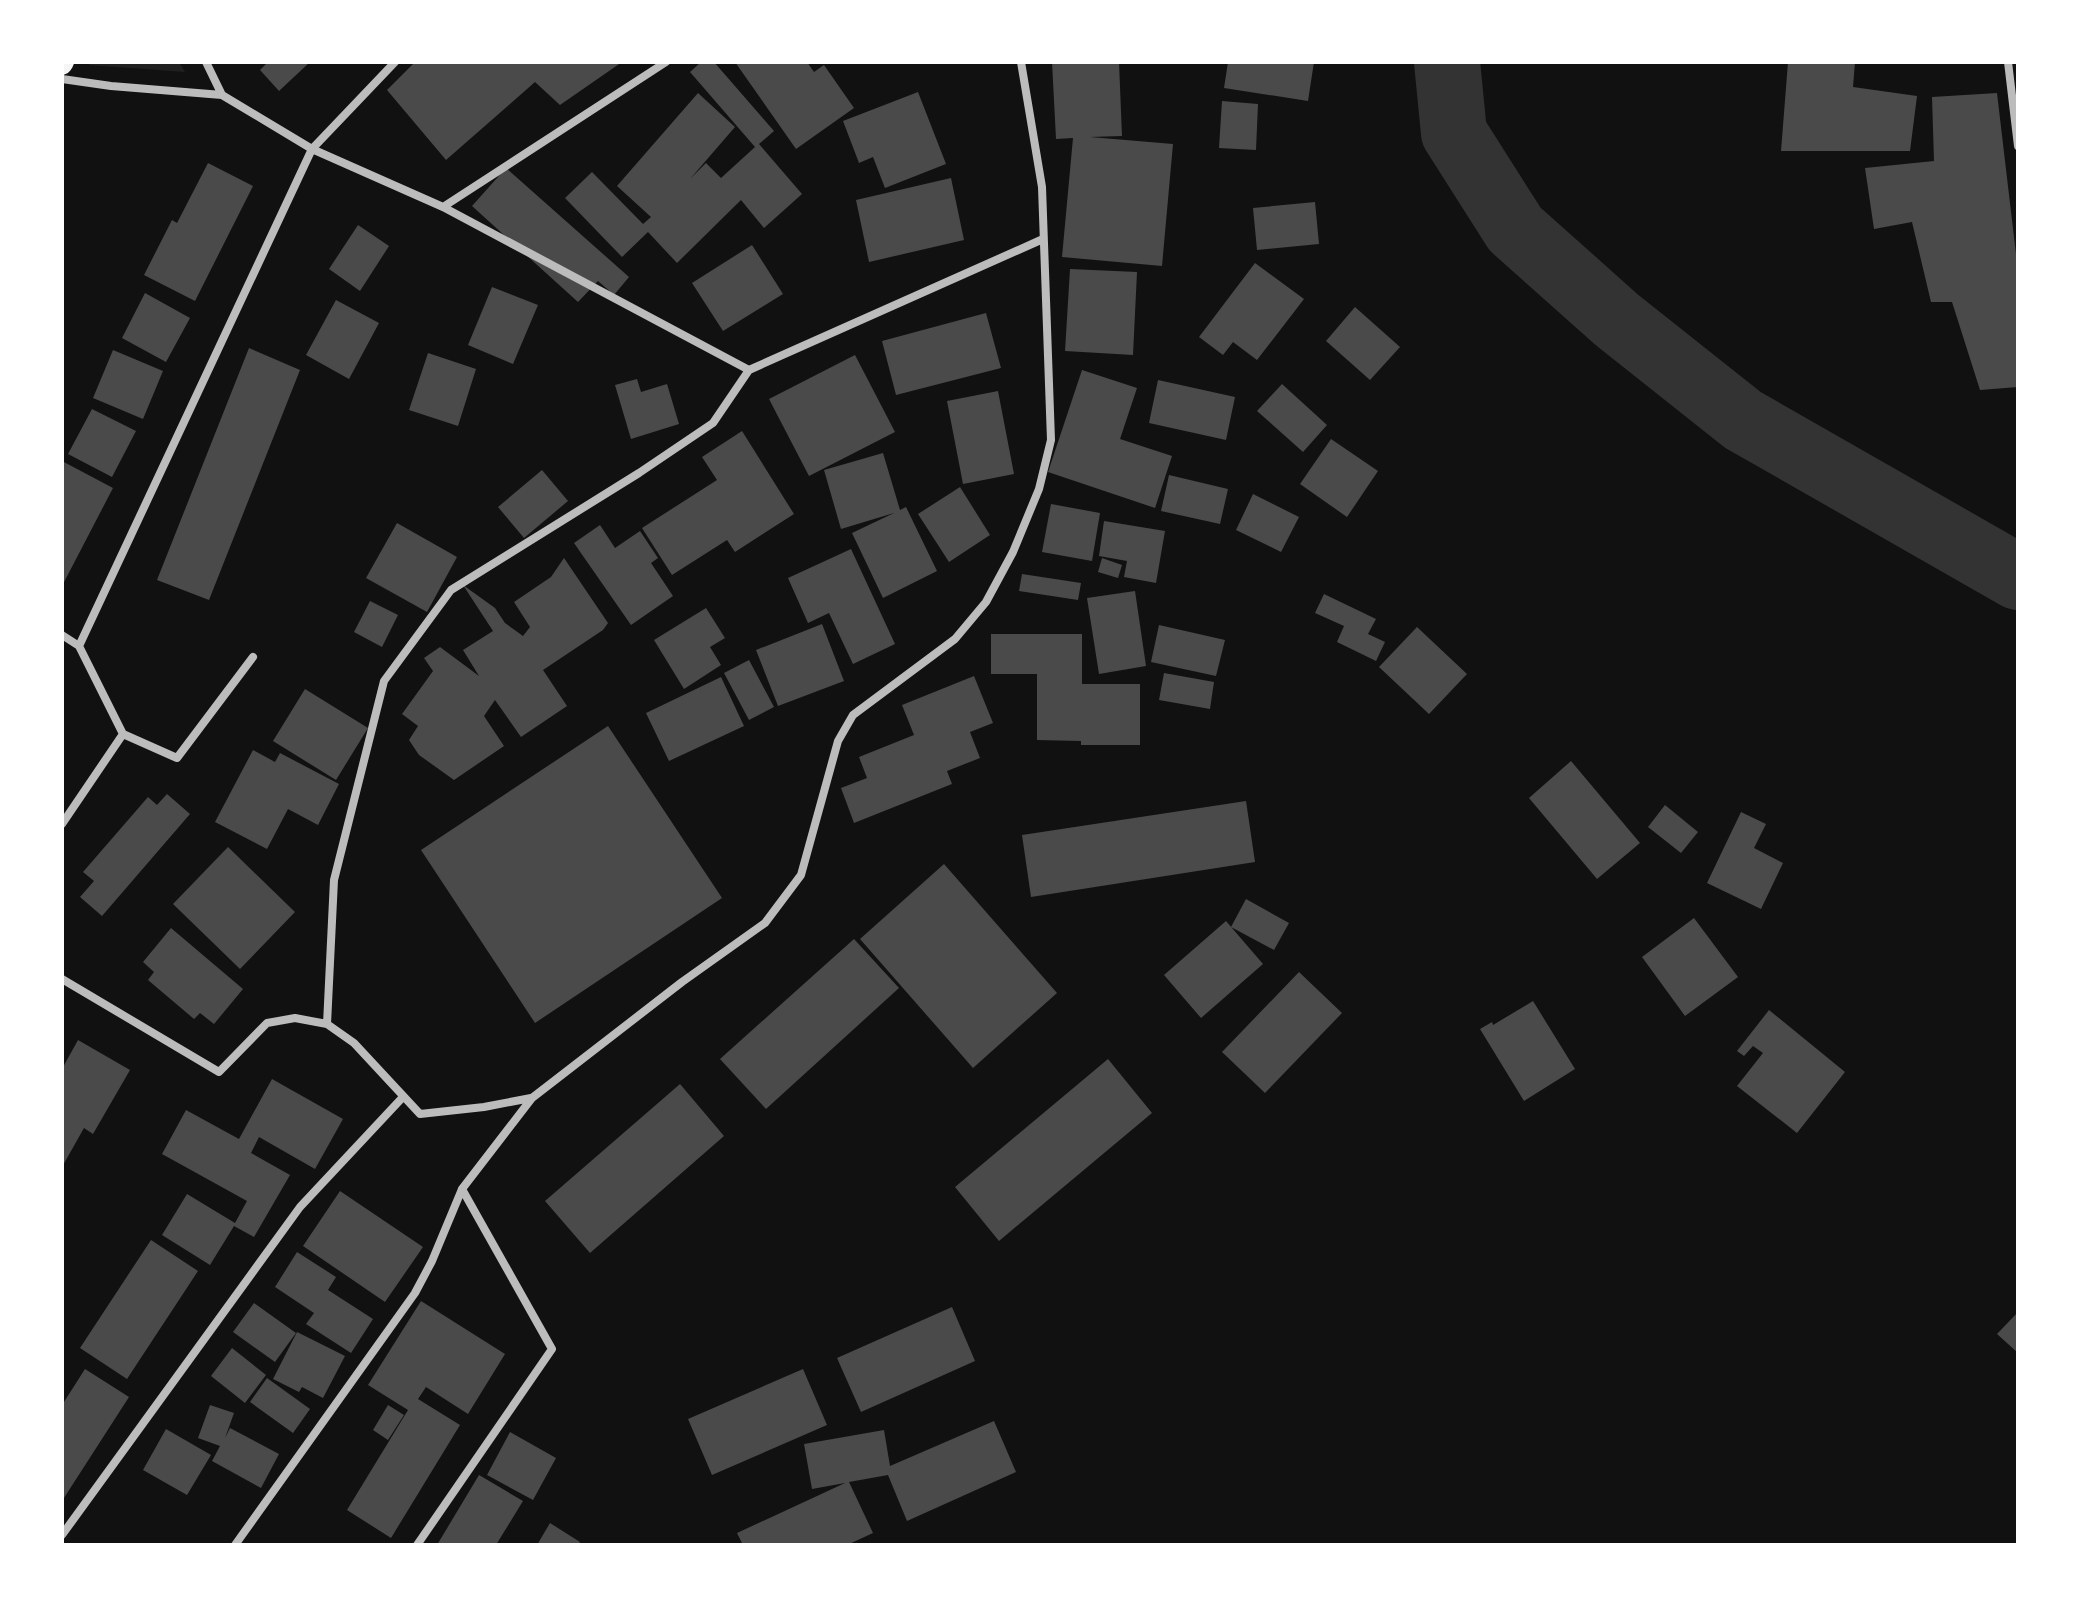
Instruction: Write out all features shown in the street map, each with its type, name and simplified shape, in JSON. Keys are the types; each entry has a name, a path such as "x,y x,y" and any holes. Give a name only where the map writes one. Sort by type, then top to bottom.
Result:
{"street":[{"path":"206,62 222,95"},
{"path":"79,646 312,149 395,62"},
{"path":"443,207 666,62"},
{"path":"235,1545 415,1293 462,1189 532,1098 670,991 765,923 801,875 838,741 853,715 955,639 986,602 1013,552 1039,489 1051,440 1042,187 1021,62"},
{"path":"2012,65 2018,146"},
{"path":"62,79 222,95 312,149 443,207 749,370"},
{"path":"327,1024 334,880 384,681 451,590 713,423 749,370 1043,239"},
{"path":"62,635 79,646 123,734 177,758 253,657"},
{"path":"62,824 123,734"},
{"path":"62,979 219,1072 267,1023 295,1018 327,1024 354,1043 420,1114 532,1098"},
{"path":"62,1535 300,1207 402,1098"},
{"path":"417,1545 552,1349 462,1189"}],"shaded area":[{"path":"91,62 179,62 185,72 89,65"}],"building":[{"path":"268,62 310,62 279,91 260,70"},
{"path":"415,62 622,62 560,105 535,82 446,160 387,90"},
{"path":"701,62 714,62 774,131 759,144 802,194 764,228 741,200 677,263 648,232 622,257 565,198 592,172 643,224 651,217 617,186 698,93 735,127 690,179 706,163 721,178 755,147 690,72"},
{"path":"735,62 807,62 814,72 824,65 854,108 796,149"},
{"path":"1052,62 1119,62 1122,136 1090,137 1173,144 1162,266 1062,257 1073,138 1056,139"},
{"path":"1228,62 1314,62 1308,101 1224,88"},
{"path":"1788,62 1855,62 1853,87 1917,96 1910,151 1781,151"},
{"path":"918,92 946,164 885,188 873,157 859,163 843,121"},
{"path":"1997,93 2018,271 2018,387 1980,390 1952,302 1931,302 1912,222 1874,229 1865,168 1934,161 1932,97"},
{"path":"1222,101 1258,104 1256,150 1219,148"},
{"path":"208,163 253,186 195,301 144,275 172,220 177,223"},
{"path":"506,168 629,277 614,295 598,281 578,302 472,206"},
{"path":"951,178 964,240 869,262 856,200"},
{"path":"1315,202 1319,244 1257,250 1253,208"},
{"path":"358,225 389,246 360,291 329,269"},
{"path":"752,245 783,294 723,331 692,283"},
{"path":"1255,263 1304,299 1257,360 1233,342 1223,355 1199,337"},
{"path":"1070,269 1137,272 1133,355 1065,351"},
{"path":"492,287 538,305 513,364 468,345"},
{"path":"145,293 190,318 166,362 122,338"},
{"path":"336,300 379,323 349,379 306,355"},
{"path":"1355,307 1400,347 1370,380 1326,341"},
{"path":"986,313 1001,368 896,395 882,341"},
{"path":"249,348 300,370 209,600 157,580"},
{"path":"113,350 163,371 143,419 93,398"},
{"path":"428,353 476,369 458,426 409,410"},
{"path":"855,355 895,432 809,476 769,399"},
{"path":"1082,370 1137,388 1120,439 1172,456 1155,508 1048,472"},
{"path":"637,379 641,392 667,384 679,424 631,439 615,385"},
{"path":"1158,380 1235,397 1226,440 1149,423"},
{"path":"1282,384 1327,425 1303,452 1257,411"},
{"path":"998,391 1014,474 963,484 947,401"},
{"path":"92,409 136,431 112,477 68,454"},
{"path":"742,431 794,514 735,552 727,540 672,575 642,528 717,480 702,457"},
{"path":"1331,439 1378,471 1347,517 1300,484"},
{"path":"883,453 900,510 906,507 937,571 883,598 852,533 894,513 841,529 824,470"},
{"path":"62,461 113,488 62,586"},
{"path":"542,470 568,501 524,538 498,507"},
{"path":"1169,475 1228,489 1220,524 1161,511"},
{"path":"960,487 990,535 949,562 918,514"},
{"path":"1253,494 1299,517 1281,552 1236,530"},
{"path":"1051,504 1100,513 1092,561 1042,552"},
{"path":"1104,521 1165,531 1156,583 1124,577 1127,561 1099,556"},
{"path":"397,523 457,557 427,612 366,578"},
{"path":"600,525 615,548 640,531 658,558 651,563 673,596 631,625 574,543"},
{"path":"851,549 895,644 853,664 829,613 808,623 788,578"},
{"path":"564,558 608,623 603,630 543,670 567,706 521,737 495,700 484,716 504,746 454,780 419,755 409,740 418,726 402,714 433,671 424,658 440,647 479,676 463,650 493,631 463,585 495,608 505,623 523,636 530,627 514,602 551,577"},
{"path":"1102,558 1122,565 1118,578 1098,572"},
{"path":"1022,574 1081,583 1078,600 1019,591"},
{"path":"1135,591 1146,666 1099,674 1087,598"},
{"path":"1324,594 1376,619 1368,634 1385,642 1376,661 1337,642 1344,626 1315,613"},
{"path":"370,601 398,615 382,647 354,632"},
{"path":"706,608 725,638 710,647 721,665 684,689 654,640"},
{"path":"822,624 844,681 778,706 756,650"},
{"path":"1159,625 1225,640 1216,676 1151,662"},
{"path":"1417,627 1467,674 1429,714 1379,667"},
{"path":"991,634 1082,634 1082,684 1140,684 1140,745 1081,745 1081,741 1037,740 1037,674 991,674"},
{"path":"749,660 774,707 749,720 724,673"},
{"path":"1164,673 1214,682 1210,709 1159,700"},
{"path":"974,676 993,723 970,732 980,758 947,771 952,784 854,823 841,788 867,778 859,757 914,735 902,705"},
{"path":"721,677 744,726 669,761 646,713"},
{"path":"305,689 368,728 336,780 273,741"},
{"path":"608,726 722,898 535,1023 421,850"},
{"path":"253,750 275,762 280,753 339,784 318,825 288,809 267,849 215,822"},
{"path":"1571,761 1640,843 1597,879 1529,798"},
{"path":"167,794 190,814 102,916 80,897 94,881 83,872 148,797 157,805"},
{"path":"1246,801 1255,862 1031,897 1022,835"},
{"path":"1665,805 1698,832 1681,853 1648,827"},
{"path":"1741,812 1766,824 1754,848 1783,863 1761,909 1707,883"},
{"path":"228,847 295,912 240,969 173,904"},
{"path":"944,864 1057,993 973,1068 860,939"},
{"path":"1246,899 1289,923 1274,950 1231,927"},
{"path":"1694,918 1738,977 1685,1016 1642,957"},
{"path":"1226,921 1263,964 1201,1018 1164,975"},
{"path":"171,928 243,989 214,1024 200,1013 194,1019 148,980 154,972 143,962"},
{"path":"854,939 899,988 766,1109 720,1059"},
{"path":"1299,972 1342,1013 1265,1093 1222,1052"},
{"path":"1533,1001 1575,1069 1524,1101 1480,1029 1492,1022 1493,1025"},
{"path":"1769,1010 1845,1072 1797,1133 1737,1086 1763,1053 1753,1046 1744,1056 1737,1051"},
{"path":"78,1040 130,1070 93,1134 84,1128 62,1167 62,1069"},
{"path":"1108,1059 1152,1113 999,1241 955,1187"},
{"path":"272,1079 343,1119 315,1169 259,1137 251,1153 290,1175 254,1237 234,1226 210,1265 162,1235 187,1194 235,1223 247,1201 162,1154 186,1110 239,1139"},
{"path":"680,1084 724,1136 590,1253 545,1201"},
{"path":"340,1191 423,1247 385,1302 303,1246"},
{"path":"151,1240 198,1271 127,1379 80,1348"},
{"path":"297,1252 336,1277 328,1290 373,1319 351,1353 306,1324 314,1313 275,1287"},
{"path":"421,1301 505,1354 468,1414 426,1387 418,1399 460,1425 391,1538 347,1510 408,1410 368,1385"},
{"path":"254,1303 296,1333 275,1362 233,1332"},
{"path":"952,1307 975,1361 861,1412 837,1358"},
{"path":"2018,1312 2018,1353 1997,1334"},
{"path":"297,1332 345,1356 323,1398 302,1387 299,1392 273,1379"},
{"path":"232,1348 266,1375 245,1403 211,1376"},
{"path":"85,1369 129,1397 62,1501 62,1405"},
{"path":"803,1369 827,1425 712,1475 688,1419"},
{"path":"267,1378 310,1409 293,1433 250,1402"},
{"path":"210,1405 234,1413 225,1438 230,1428 279,1454 261,1488 212,1461 220,1446 198,1438"},
{"path":"388,1405 404,1415 388,1440 373,1430"},
{"path":"994,1421 1016,1472 907,1521 888,1475 849,1482 873,1533 847,1545 743,1545 737,1533 845,1483 812,1489 804,1444 884,1430 890,1466"},
{"path":"166,1429 211,1455 187,1495 143,1470"},
{"path":"510,1432 556,1458 533,1500 487,1475"},
{"path":"479,1475 523,1501 496,1545 437,1545"},
{"path":"550,1523 580,1542 578,1545 537,1545"}],"waterway":[{"path":"1447,62 1454,133 1515,229 1617,320 1743,420 2018,577"}]}
